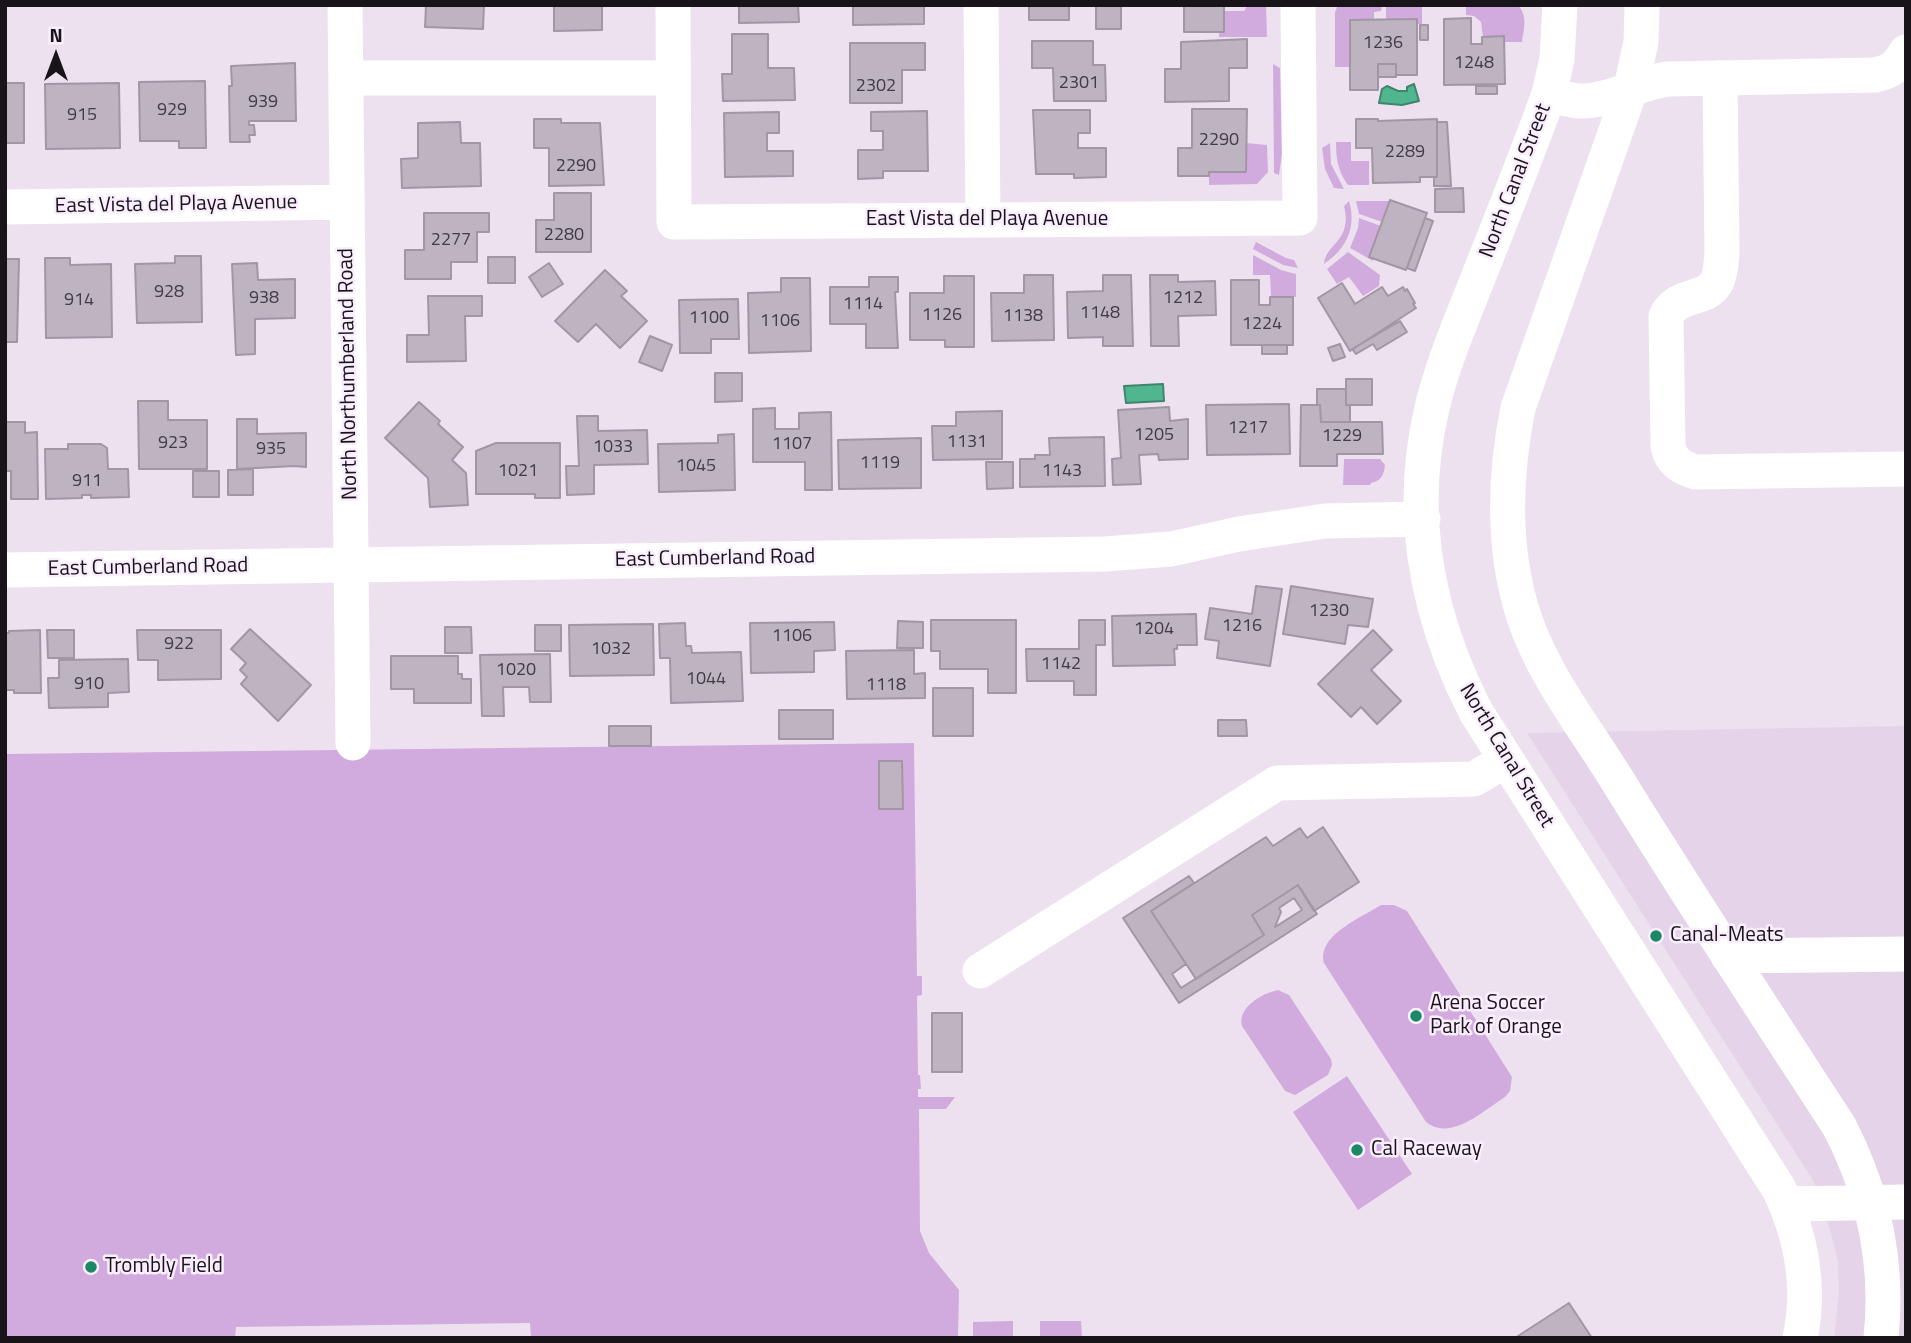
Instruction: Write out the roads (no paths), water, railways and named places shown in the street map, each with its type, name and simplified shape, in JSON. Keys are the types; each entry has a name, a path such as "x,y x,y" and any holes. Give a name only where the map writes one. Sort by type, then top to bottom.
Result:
{"street":[{"name":"North Northumberland Road","path":"345,5 354,743"},
{"path":"346,78 673,78 673,5"},
{"path":"981,5 983,220"},
{"name":"East Vista del Playa Avenue","path":"673,78 674,222 1300,218 1298,5"},
{"name":"North Canal Street","path":"1560,5 1557,59 1549,94 1438,386 1426,439 1423,519 1428,580 1446,646 1476,712 1763,1161 1787,1204 1802,1260 1804,1310 1800,1338"},
{"path":"1642,5 1641,42 1631,88 1518,408 1507,496 1511,563 1524,618 1551,676 1839,1126 1850,1148 1871,1203 1883,1269 1881,1338"},
{"path":"1549,94 1584,101 1669,79 1875,75 1888,72 1900,63 1906,52"},
{"path":"1720,78 1720,271 1715,285 1677,302 1667,316 1666,396 1670,455 1675,463 1695,472 1906,469"},
{"name":"East Vista del Playa Avenue","path":"5,207 347,202"},
{"name":"East Cumberland Road","path":"5,570 1105,554 1171,549 1239,534 1325,521 1423,519"},
{"path":"979,971 1277,783 1474,779 1506,760"},
{"path":"1728,956 1906,954"},
{"path":"1787,1204 1906,1202"}],"place":[{"name":"Canal-Meats","path":"1656,936"},
{"name":"Arena Soccer Park of Orange","path":"1416,1016"},
{"name":"Cal Raceway","path":"1357,1150"},
{"name":"Trombly Field","path":"91,1267"}]}
